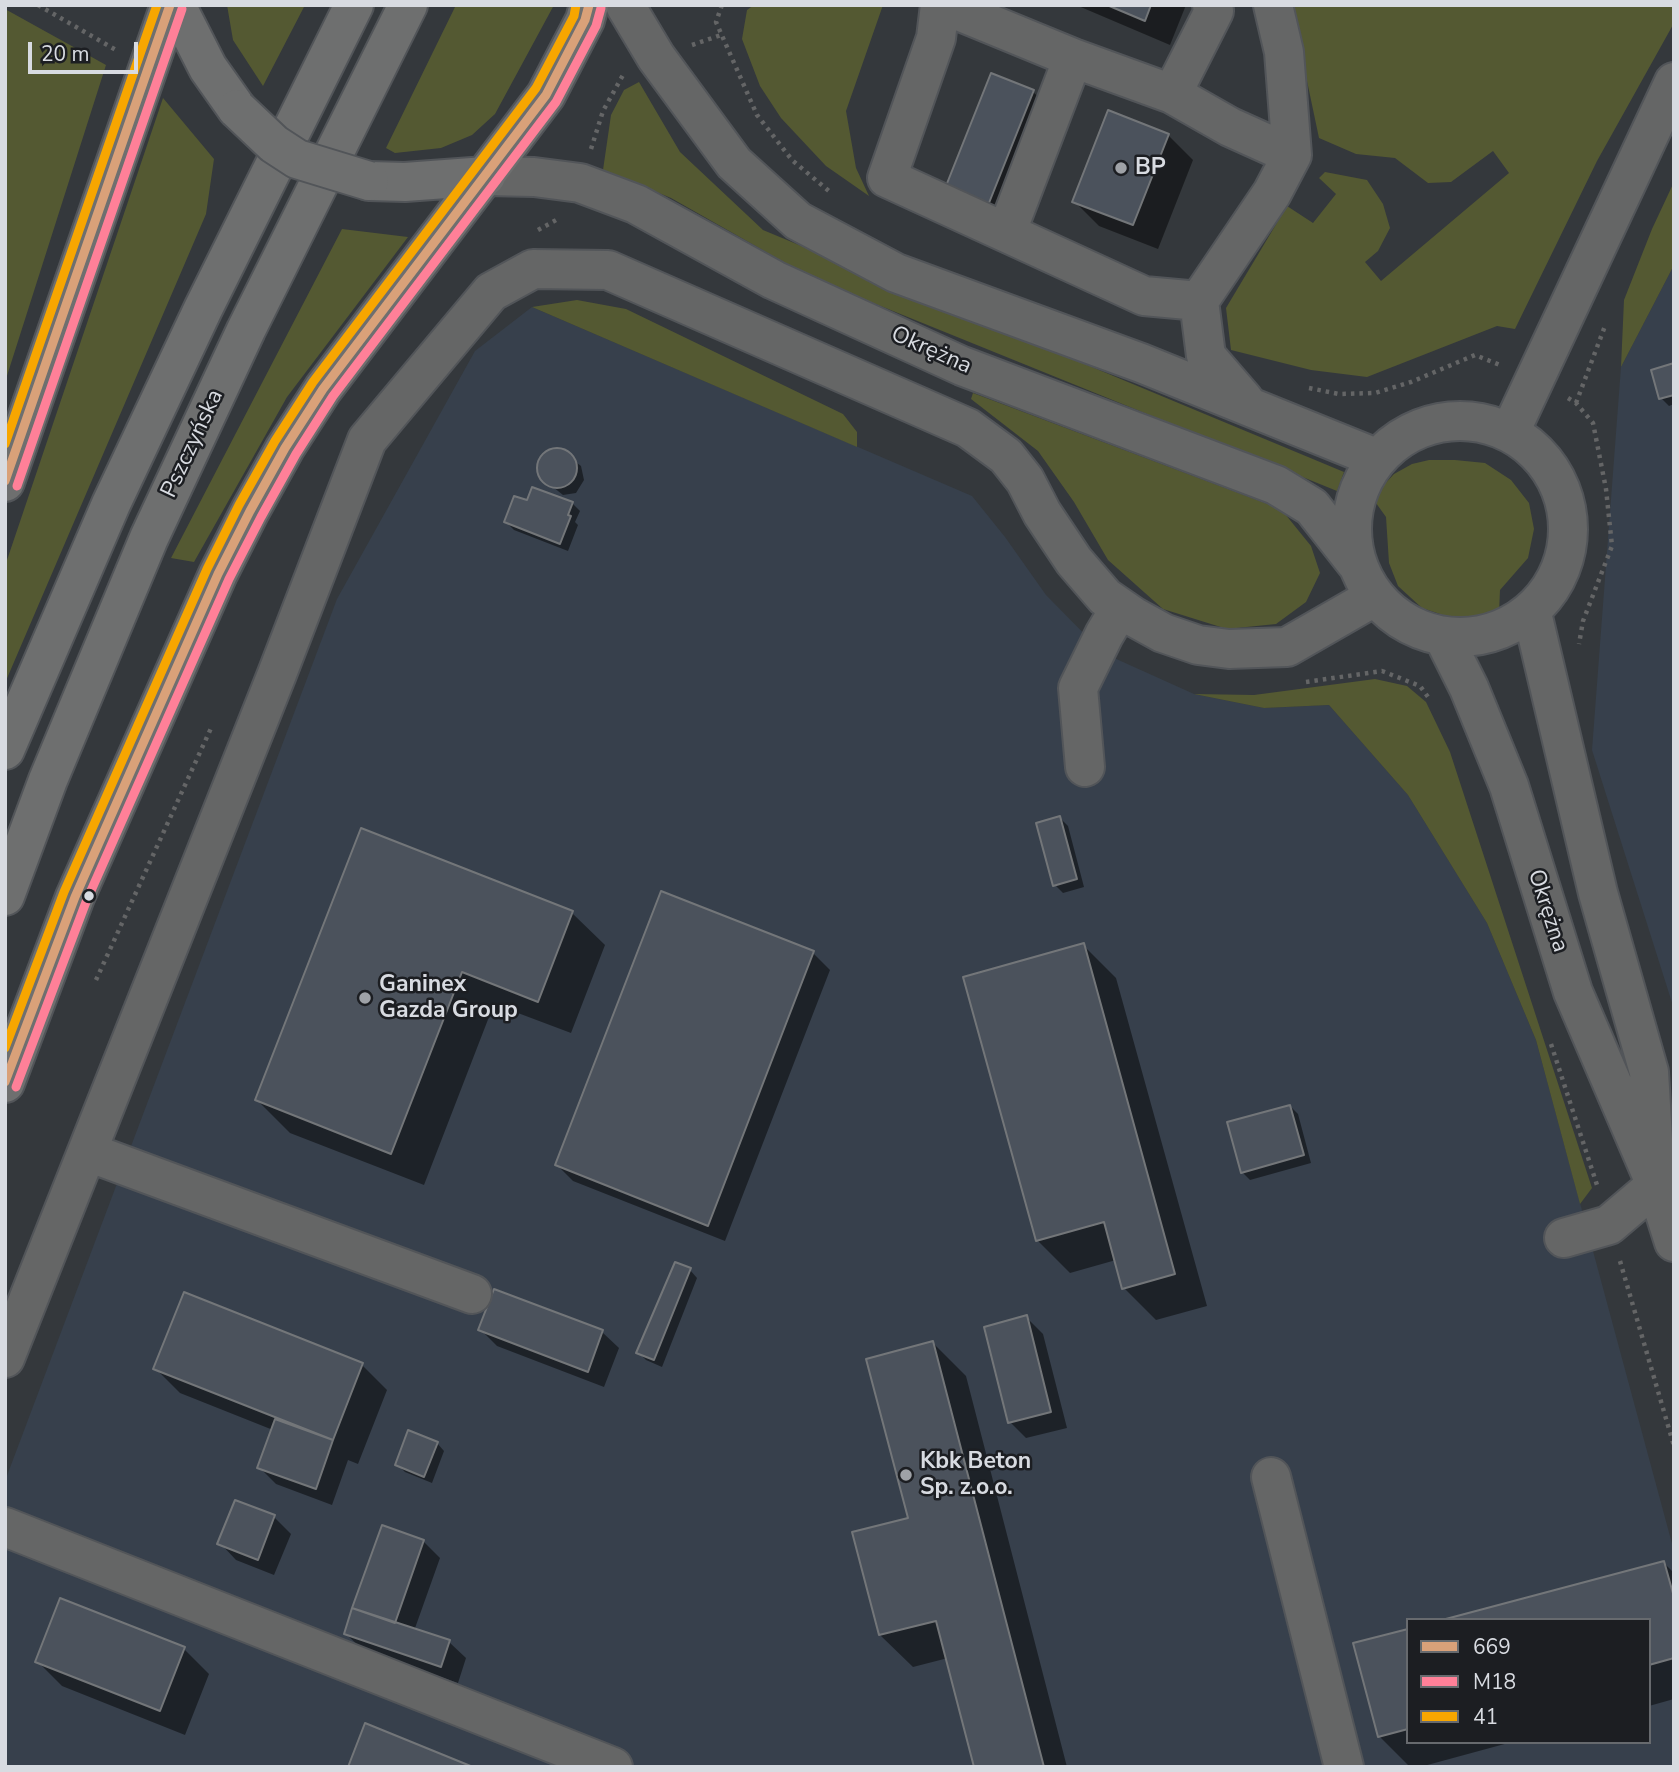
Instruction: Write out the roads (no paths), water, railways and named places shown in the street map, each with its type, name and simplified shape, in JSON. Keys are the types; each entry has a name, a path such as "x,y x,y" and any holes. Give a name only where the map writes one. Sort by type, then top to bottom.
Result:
{"main road":[{"path":"5,482 170,5"},
{"path":"176,5 208,68 237,109 274,144 297,159 369,181 405,182 486,176"},
{"path":"5,750 111,505 203,309 354,5"},
{"name":"Pszczyńska","path":"5,896 48,780 149,538 246,330 408,5"},
{"path":"5,1083 75,897 218,574 250,511 323,389 546,95 585,20 589,5"}],"street":[{"path":"625,5 656,57 734,163 798,221 896,273 1141,362 1376,458"},
{"path":"1199,301 1144,296 887,178 936,38 942,5 1073,58 1172,94 1230,127 1292,155"},
{"path":"1172,94 1213,11 1212,5"},
{"path":"1249,407 1206,356 1199,301 1272,192 1292,155 1284,52 1273,5"},
{"path":"1007,231 1073,58"},
{"path":"1510,432 1674,82"},
{"name":"Okrężna","path":"486,176 534,177 580,183 636,204 774,280 962,366 1276,485 1312,507 1356,563"},
{"path":"5,1358 277,674 367,440 491,292 512,280 533,269 608,270 968,428 1006,456 1026,480 1042,513 1074,561 1105,597 1163,633 1198,645 1229,649 1287,647 1374,597"},
{"path":"1475,421 1510,432 1538,453 1552,472 1558,481 1569,515 1567,550 1555,583 1532,613 1502,632 1469,638 1443,636 1409,625 1374,597 1356,563 1351,527 1357,491 1376,458 1404,435 1439,422 1475,421"},
{"path":"1085,767 1078,688 1104,635 1121,608"},
{"name":"Okrężna","path":"1532,613 1598,893 1649,1072 1674,1242"},
{"name":"Okrężna","path":"1443,636 1469,688 1509,786 1573,992 1665,1182"},
{"path":"88,1152 472,1294"},
{"path":"1564,1238 1609,1225 1665,1182"},
{"path":"1271,1477 1345,1767"},
{"path":"5,1527 612,1767"}],"place":[{"name":"BP","path":"1121,168"},
{"name":"Ganinex Gazda Group","path":"365,998"},
{"name":"Kbk Beton Sp. z.o.o.","path":"906,1475"}]}
